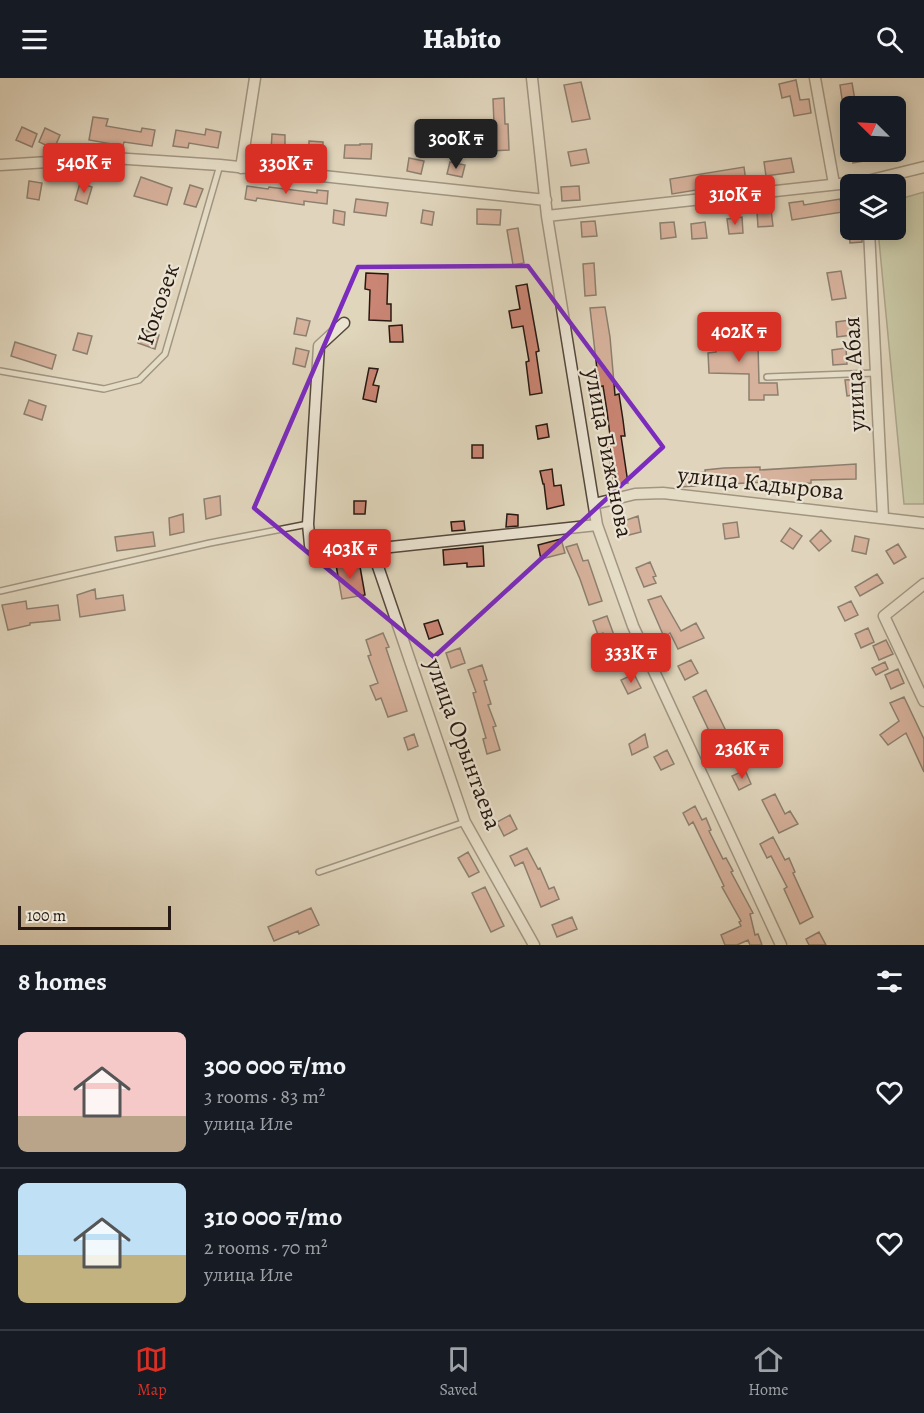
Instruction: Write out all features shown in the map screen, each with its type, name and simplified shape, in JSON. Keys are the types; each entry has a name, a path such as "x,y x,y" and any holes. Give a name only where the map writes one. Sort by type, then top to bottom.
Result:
{"street":[{"path":"241,168 255,78"},
{"name":"улица Бижанова","path":"532,78 547,216 597,525 633,626 781,945"},
{"path":"815,78 834,184"},
{"path":"0,165 113,158 220,165 546,200"},
{"path":"899,174 924,167"},
{"path":"547,216 840,184"},
{"name":"улица Абая","path":"869,240 883,517"},
{"path":"344,323 319,346 308,524 310,545 372,549 597,525"},
{"name":"улица Кадырова","path":"594,504 635,494 663,493 924,523"},
{"name":"улица Орынтаева","path":"372,549 465,822 534,945"},
{"path":"924,584 884,616 924,701"}],"lane":[{"name":"Кокозек","path":"0,371 104,389 139,380 165,354 220,165"},
{"path":"768,377 875,373"},
{"path":"0,591 210,543 308,524"},
{"path":"319,872 465,822"}],"highlighted area":[{"path":"528,266 663,447 434,657 254,508 358,267"}],"green space":[{"path":"924,192 924,504 904,504 879,240 906,240 906,197"}],"building":[{"path":"796,80 800,100 809,99 811,113 794,116 790,96 782,98 779,84"},
{"path":"581,82 590,119 572,122 564,85"},
{"path":"852,83 854,96 842,96 840,85"},
{"path":"504,98 509,150 490,151 489,125 494,124 493,99"},
{"path":"93,117 108,119 106,126 141,132 142,128 155,130 152,146 124,142 123,146 89,140"},
{"path":"22,127 37,134 32,147 16,140"},
{"path":"45,128 60,135 54,149 39,142"},
{"path":"206,129 221,132 218,148 189,143 188,148 173,146 176,130 205,135"},
{"path":"272,134 285,135 285,152 271,151"},
{"path":"309,141 323,142 323,158 309,158"},
{"path":"372,144 371,159 344,158 345,145"},
{"path":"586,149 589,163 571,166 568,152"},
{"path":"409,158 424,161 421,174 407,171"},
{"path":"791,158 794,172 766,176 764,162"},
{"path":"450,162 465,165 462,177 447,174"},
{"path":"744,167 746,182 672,194 670,179"},
{"path":"141,177 172,188 167,205 134,196"},
{"path":"29,181 42,183 39,200 27,198"},
{"path":"80,183 92,187 87,204 75,200"},
{"path":"190,185 203,189 196,207 184,204"},
{"path":"247,186 317,193 317,190 328,191 327,204 304,201 304,205 257,198 256,201 245,199"},
{"path":"579,186 580,200 562,201 561,187"},
{"path":"356,199 388,203 386,216 354,212"},
{"path":"840,199 840,212 792,220 789,203 803,201 804,205"},
{"path":"477,209 501,210 500,225 477,224"},
{"path":"334,210 345,212 344,225 333,223"},
{"path":"423,210 434,212 432,225 421,223"},
{"path":"771,210 773,226 758,227 757,212"},
{"path":"742,217 743,233 729,234 727,219"},
{"path":"595,221 597,236 582,237 581,222"},
{"path":"674,222 676,237 661,239 660,223"},
{"path":"705,222 707,238 692,239 691,224"},
{"path":"518,228 524,263 513,265 507,230"},
{"path":"850,240 862,240 862,242 850,243"},
{"path":"594,263 596,295 585,296 583,264"},
{"path":"841,271 846,298 832,300 827,273"},
{"path":"366,273 388,274 387,304 391,304 391,321 369,320 370,290 365,289"},
{"path":"527,284 539,351 536,352 542,393 530,395 526,362 529,361 523,326 512,328 509,311 520,309 516,286"},
{"path":"605,307 615,395 619,394 623,420 625,436 621,436 628,483 614,485 607,444 611,444 607,411 603,386 599,387 590,308"},
{"path":"297,318 310,321 306,336 294,334"},
{"path":"850,320 852,335 837,337 836,322"},
{"path":"715,324 729,324 730,346 758,345 759,383 777,383 778,395 764,395 764,400 749,400 749,374 709,373 708,353 716,352"},
{"path":"402,325 403,342 390,342 389,326"},
{"path":"142,329 159,335 155,349 138,343"},
{"path":"78,333 92,336 87,354 73,350"},
{"path":"15,342 56,355 52,369 11,356"},
{"path":"296,348 309,351 305,367 293,364"},
{"path":"846,348 847,364 833,365 832,350"},
{"path":"369,368 378,369 373,385 379,386 376,402 363,399"},
{"path":"859,379 861,394 847,396 845,380"},
{"path":"29,400 46,406 42,420 24,414"},
{"path":"547,424 549,437 538,439 536,426"},
{"path":"472,445 483,445 483,458 472,458"},
{"path":"856,464 856,479 811,480 811,483 784,485 770,485 770,482 680,487 679,473 705,472 705,470 724,468 760,467 760,470"},
{"path":"552,469 554,486 561,485 564,505 547,509 540,471"},
{"path":"220,496 221,515 206,519 204,499"},
{"path":"354,501 366,501 365,514 354,514"},
{"path":"183,514 184,532 170,535 169,518"},
{"path":"507,514 518,515 518,526 506,527"},
{"path":"638,516 641,532 625,536 621,522"},
{"path":"464,521 465,530 452,531 451,522"},
{"path":"737,522 739,537 725,539 723,524"},
{"path":"790,528 802,536 793,549 781,541"},
{"path":"821,530 831,541 819,551 810,541"},
{"path":"153,532 155,546 117,551 115,537"},
{"path":"855,536 869,539 866,554 852,551"},
{"path":"561,539 565,553 541,559 538,545"},
{"path":"577,544 583,561 588,560 602,601 589,605 566,547"},
{"path":"898,544 906,557 894,564 886,551"},
{"path":"483,546 484,566 467,567 467,563 444,565 443,550"},
{"path":"359,561 365,595 342,599 336,565"},
{"path":"650,562 656,576 653,577 656,583 644,587 636,568"},
{"path":"877,574 883,583 860,596 855,587"},
{"path":"95,589 96,599 123,595 125,610 80,617 77,595"},
{"path":"661,596 681,631 696,623 704,638 678,649 670,633 664,637 648,600"},
{"path":"26,601 27,609 58,605 60,620 30,623 30,625 8,630 2,605"},
{"path":"851,601 858,615 845,621 838,607"},
{"path":"607,616 615,638 620,637 625,651 611,656 603,633 598,635 593,621"},
{"path":"438,620 443,634 429,639 424,624"},
{"path":"868,628 874,642 861,648 855,634"},
{"path":"383,633 407,711 388,717 381,698 376,700 370,686 378,683 368,656 371,655 366,640"},
{"path":"886,640 893,654 879,660 873,646"},
{"path":"460,648 465,663 451,668 446,653"},
{"path":"691,660 698,673 685,680 678,666"},
{"path":"885,662 888,669 876,675 872,668"},
{"path":"482,665 491,704 488,705 496,726 493,727 500,750 487,754 483,739 486,738 473,693 476,692 468,670"},
{"path":"898,669 904,683 891,689 885,675"},
{"path":"634,674 641,688 628,694 621,680"},
{"path":"706,690 739,754 726,761 693,697"},
{"path":"904,697 924,739 924,772 906,733 888,745 880,735 899,721 890,703"},
{"path":"414,734 418,746 408,750 404,738"},
{"path":"645,734 648,747 632,755 629,744"},
{"path":"667,750 674,764 661,770 654,757"},
{"path":"745,770 751,784 739,790 732,776"},
{"path":"775,794 785,814 790,811 798,824 779,833 762,800"},
{"path":"695,806 702,820 706,818 711,830 709,831 723,859 726,858 733,871 731,872 753,913 750,914 755,935 758,934 762,945 750,945 748,940 737,945 725,945 721,935 741,926 739,922 741,921 722,887 724,886 693,822 689,825 683,813"},
{"path":"510,815 517,829 504,836 497,822"},
{"path":"773,837 785,860 789,858 795,872 793,873 813,917 800,924 784,889 787,887 771,856 767,858 760,844"},
{"path":"527,848 538,869 540,868 549,889 554,887 559,899 541,907 523,862 515,866 510,856"},
{"path":"468,852 479,872 469,877 458,858"},
{"path":"485,887 504,926 491,932 472,893"},
{"path":"311,908 319,925 274,941 268,927"},
{"path":"572,917 577,929 557,937 552,925"},
{"path":"819,932 826,945 809,945 806,939"}]}
